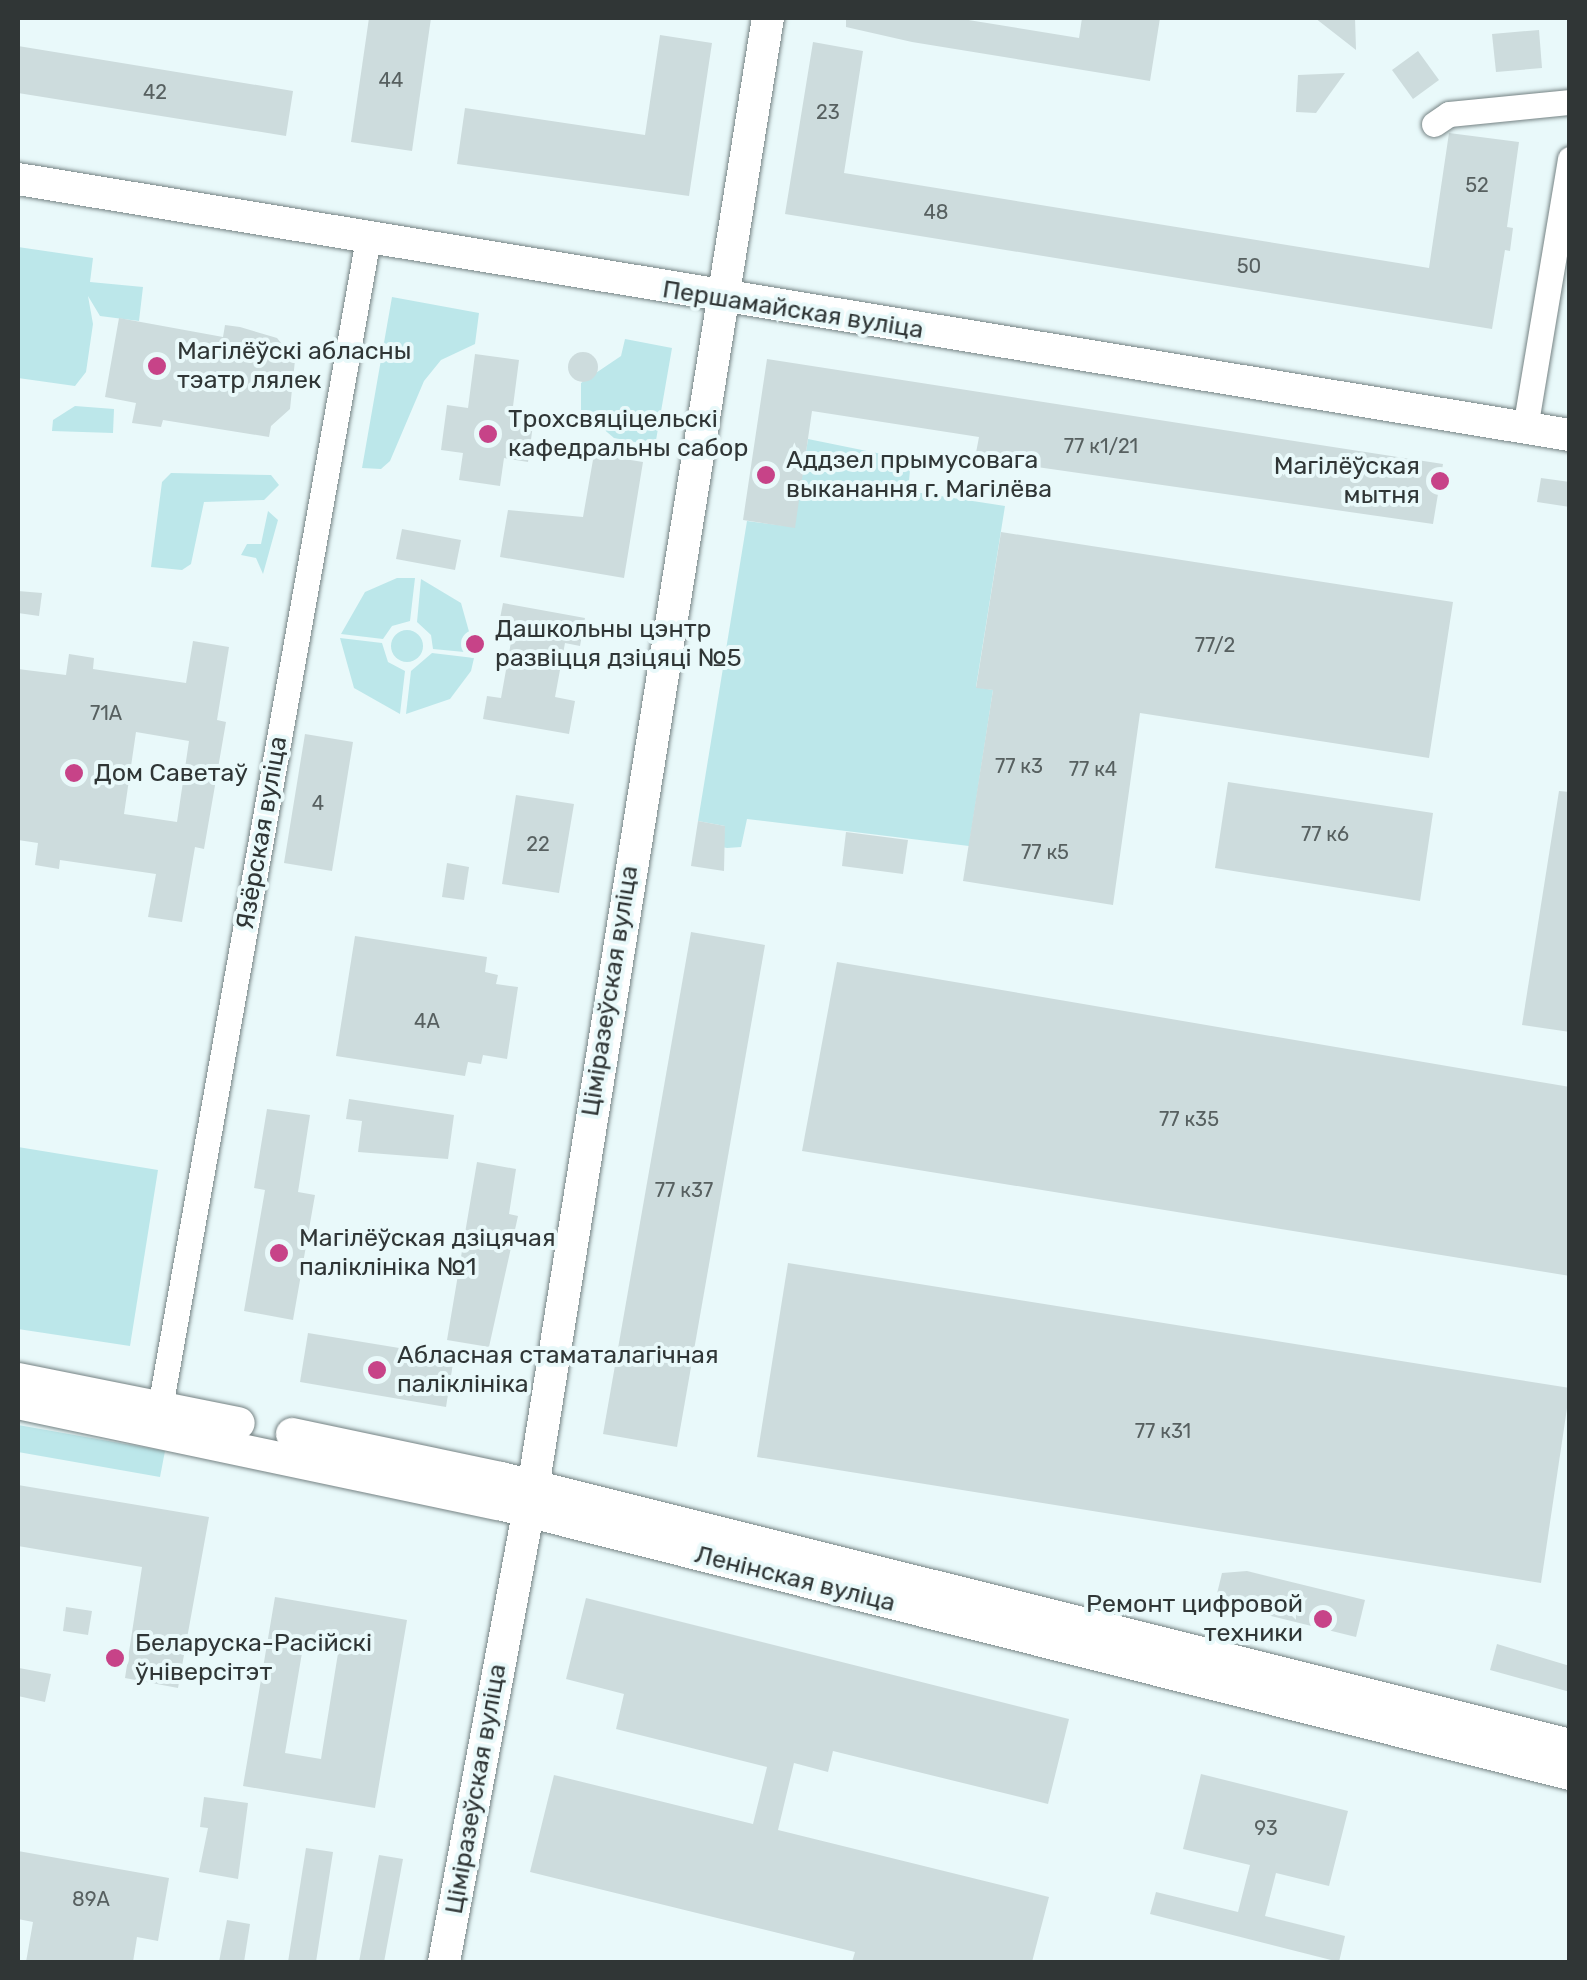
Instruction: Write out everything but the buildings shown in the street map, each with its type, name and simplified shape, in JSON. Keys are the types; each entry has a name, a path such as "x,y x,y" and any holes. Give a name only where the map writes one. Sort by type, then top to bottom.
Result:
{"main road":[{"name":"Ціміразеўская вуліца","path":"444,1962 531,1500 768,18"},
{"name":"Першамайская вуліца","path":"18,180 1570,435"},
{"name":"Ленінская вуліца","path":"18,1379 159,1418 531,1500 1570,1745"},
{"name":"Ленінская вуліца","path":"18,1403 159,1418"},
{"name":"Ленінская вуліца","path":"531,1500 1570,1774"}],"street":[{"path":"1434,124 1449,114 1570,102"},
{"path":"1525,428 1570,159"},
{"name":"Язёрская вуліца","path":"159,1418 368,238"}],"shaded area":[{"path":"18,247 93,258 90,282 143,287 139,321 100,316 88,296 93,324 86,372 75,386 18,378"},
{"path":"392,297 479,313 475,344 441,360 424,381 390,461 381,469 362,468"},
{"path":"625,339 672,348 655,446 614,438 581,410 581,383 621,356"},
{"path":"75,406 114,409 113,433 52,431 53,420"},
{"path":"808,439 911,460 908,491 1005,506 976,687 993,690 969,846 747,819 741,847 727,848 722,847 725,826 698,821 747,521 794,527"},
{"path":"171,473 271,475 279,485 264,500 204,502 191,564 182,570 151,567 162,482"},
{"path":"268,511 278,520 263,574 256,558 241,555 247,544 261,544"},
{"path":"397,578 415,578 410,621 392,626 383,639 341,634 365,592"},
{"path":"421,579 461,603 475,653 433,649 431,635 417,622"},
{"path":"407,630 418,635 423,646 418,657 407,662 396,657 391,646 396,635"},
{"path":"340,638 382,643 388,662 405,671 400,714 354,688"},
{"path":"432,653 474,658 471,671 450,699 406,714 411,671"},
{"path":"18,1147 158,1170 130,1346 18,1329"},
{"path":"18,1425 165,1451 160,1477 18,1452"}],"place":[{"name":"Магілёўскі абласны тэатр лялек","path":"157,366"},
{"name":"Трохсвяціцельскі кафедральны сабор","path":"488,434"},
{"name":"Аддзел прымусовага выканання г. Магілёва","path":"766,475"},
{"name":"Магілёўская мытня","path":"1440,481"},
{"name":"Дашкольны цэнтр развіцця дзіцяці №5","path":"475,644"},
{"name":"Дом Саветаў","path":"74,773"},
{"name":"Магілёўская дзіцячая паліклініка №1","path":"279,1253"},
{"name":"Абласная стаматалагічная паліклініка","path":"377,1370"},
{"name":"Ремонт цифровой техники","path":"1323,1619"},
{"name":"Беларуска-Расійскі ўніверсітэт","path":"115,1658"}]}
